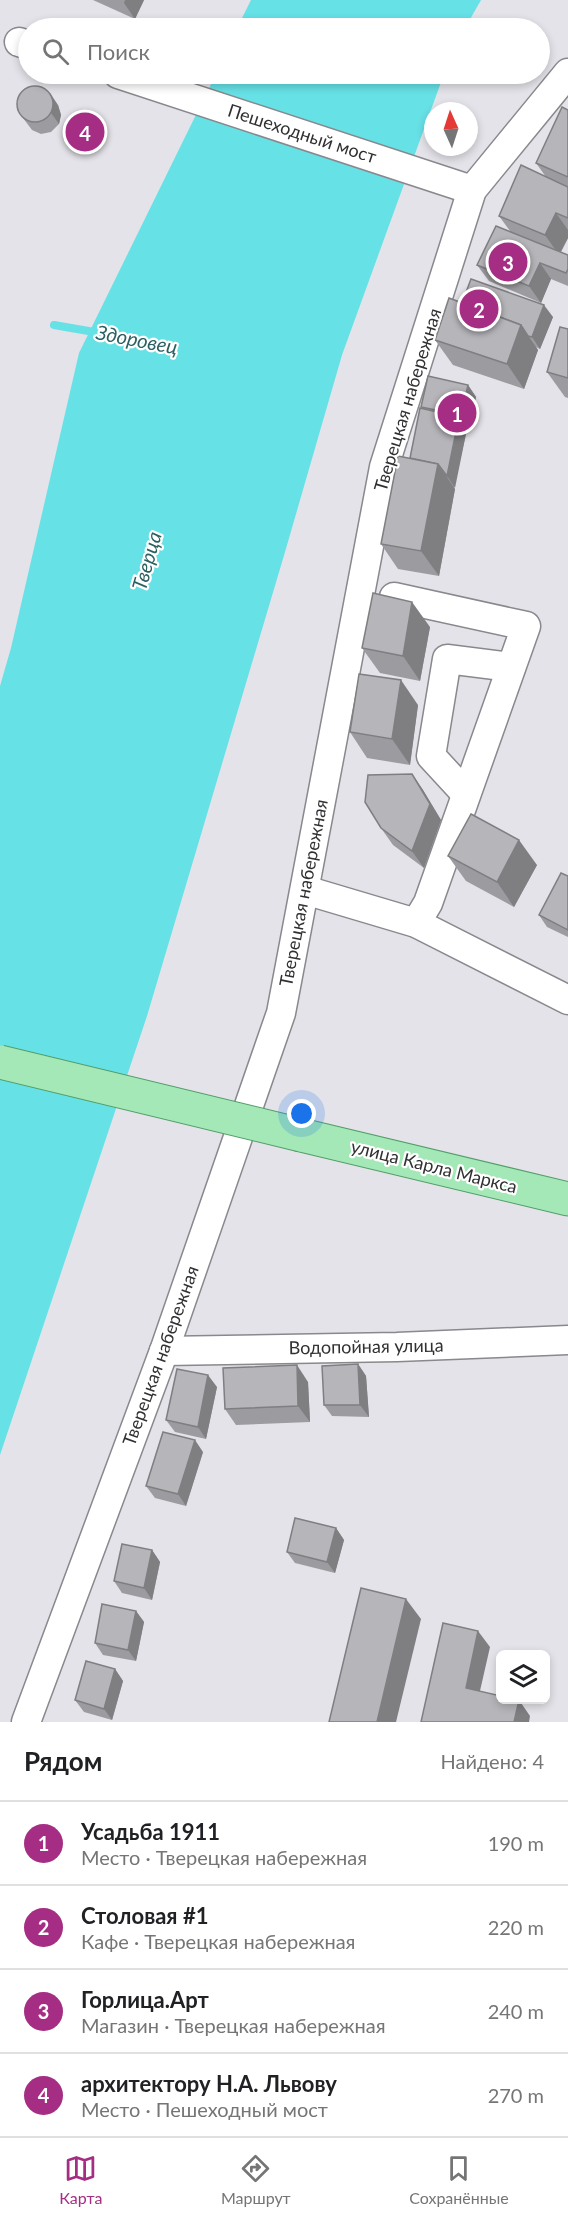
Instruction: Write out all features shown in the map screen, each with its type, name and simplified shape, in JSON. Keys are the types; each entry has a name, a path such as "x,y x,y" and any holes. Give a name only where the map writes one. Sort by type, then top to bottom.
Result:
{"main road":[{"name":"улица Карла Маркса","path":"0,1062 568,1199"}],"street":[{"name":"Тверецкая набережная","path":"26,1722 164,1351 281,1013 384,467 463,187 568,73"},
{"name":"Пешеходный мост","path":"150,84 463,187"},
{"path":"394,597 526,626 428,903 416,923"},
{"path":"466,794 431,756 447,659 511,667"},
{"path":"305,890 416,923 568,1000"},
{"name":"Водопойная улица","path":"164,1351 397,1347 568,1340"}],"water":[{"path":"251,0 481,0 471,18 242,18"},
{"name":"Тверца","path":"211,84 440,84 434,102 424,102 424,129 342,355 147,1016 0,1455 0,686 11,648 79,353"}],"building":[{"path":"35,86 48,91 53,104 48,117 35,122 22,117 17,104 22,91"},
{"path":"562,107 568,110 568,177 536,163"},
{"path":"521,165 568,187 568,218 556,213 545,235 499,216"},
{"path":"496,226 568,255 566,273 540,263 529,286 477,265"},
{"path":"471,279 544,305 532,337 528,336 521,325 462,303"},
{"path":"449,298 521,325 507,364 435,340"},
{"path":"560,327 568,329 568,378 547,372"},
{"path":"428,376 468,385 461,415 421,407"},
{"path":"420,408 459,417 447,476 438,464 410,458"},
{"path":"398,456 438,464 421,551 381,544"},
{"path":"373,593 412,602 403,656 362,648"},
{"path":"359,674 401,680 392,739 350,732"},
{"path":"412,774 430,804 412,851 381,828 365,802 368,775"},
{"path":"471,814 519,840 497,882 448,856"},
{"path":"561,873 568,876 568,930 539,915"},
{"path":"358,1364 360,1405 324,1405 322,1366"},
{"path":"297,1365 298,1406 225,1409 223,1368"},
{"path":"177,1369 208,1375 198,1427 166,1420"},
{"path":"163,1432 195,1440 178,1494 146,1486"},
{"path":"295,1518 336,1528 327,1562 287,1552"},
{"path":"122,1544 152,1550 144,1588 114,1581"},
{"path":"361,1588 406,1599 377,1722 329,1722"},
{"path":"102,1604 136,1611 128,1650 95,1643"},
{"path":"443,1623 478,1631 466,1688 496,1695 496,1704 518,1704 514,1722 421,1722"},
{"path":"86,1661 115,1669 104,1709 75,1700"}],"waterway":[{"name":"Здоровец","path":"54,325 100,333"}],"place":[{"name":"архитектору Н.А. Львову","path":"85,132"},
{"name":"Горлица.Арт","path":"508,262"},
{"name":"Столовая #1","path":"479,309"},
{"name":"Усадьба 1911","path":"457,413"}]}
